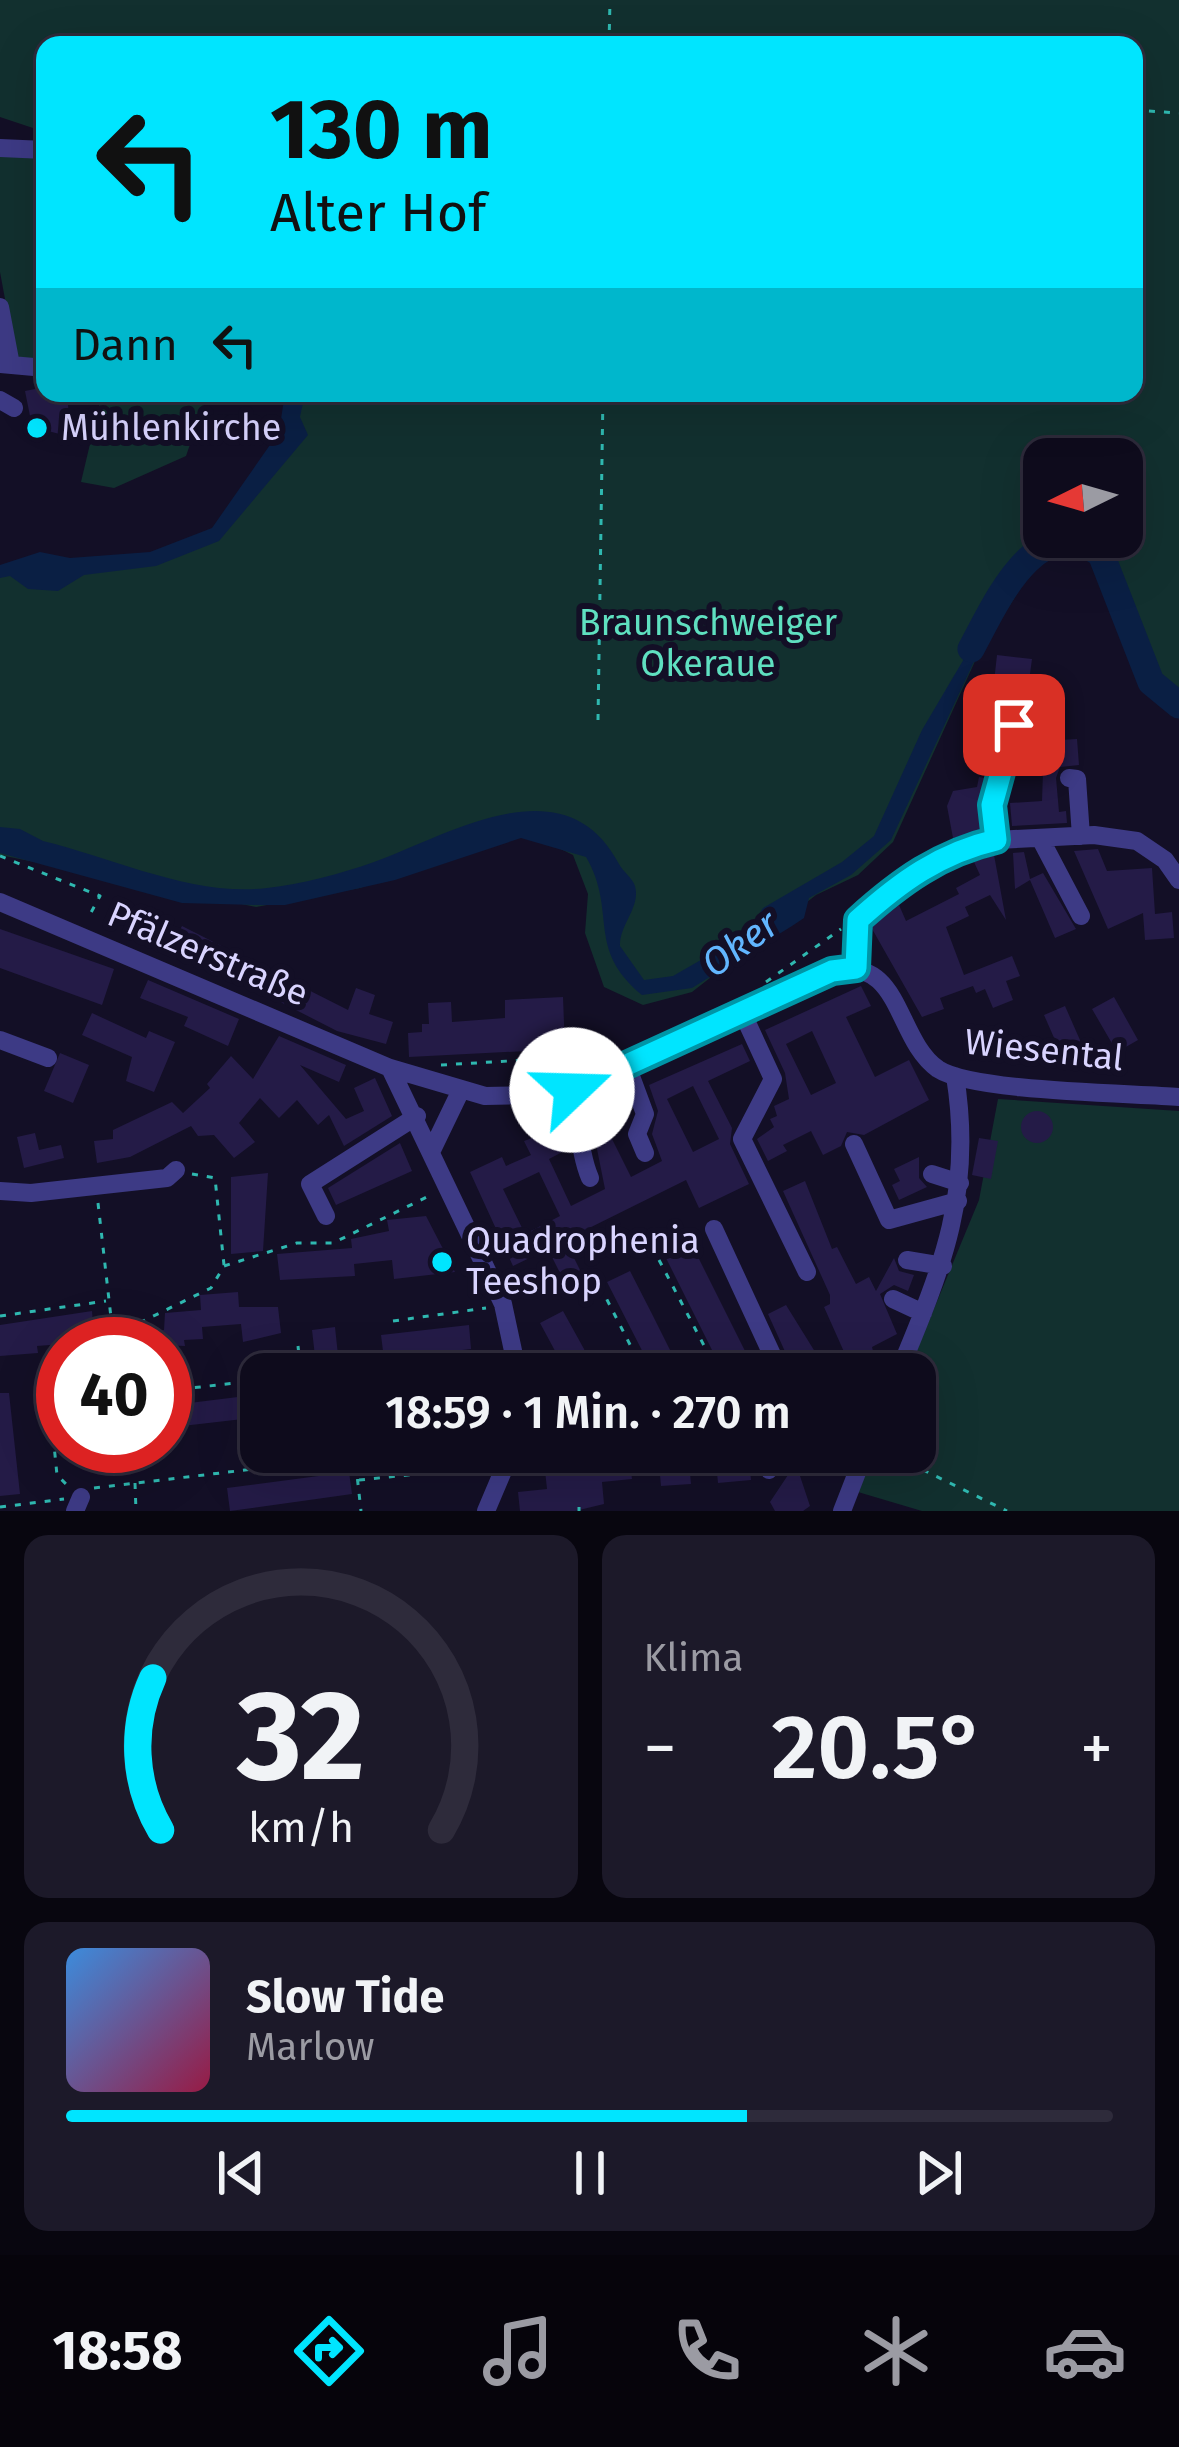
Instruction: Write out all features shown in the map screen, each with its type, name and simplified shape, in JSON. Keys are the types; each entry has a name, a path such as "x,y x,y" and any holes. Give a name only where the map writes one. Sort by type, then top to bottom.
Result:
{"street":[{"path":"0,148 36,150"},
{"path":"0,307 6,364 36,367"},
{"path":"996,840 992,805 1014,725"},
{"path":"1069,778 1077,779 1082,836"},
{"path":"856,968 858,920 929,864 996,840 1082,836 1137,841 1165,860 1179,880"},
{"path":"1040,838 1082,916"},
{"name":"Pfälzerstraße","path":"0,902 390,1068 460,1092 521,1097 572,1090 621,1062 743,1015 832,971 856,968"},
{"name":"Wiesental","path":"856,968 881,980 921,1051 935,1067 955,1076 1179,1097"},
{"path":"743,1015 773,1078 742,1139 807,1271"},
{"path":"0,1040 48,1058"},
{"path":"621,1062 645,1114 637,1134 645,1153"},
{"path":"390,1068 417,1116 502,1304 513,1353"},
{"path":"907,1353 943,1266 959,1192 964,1138 955,1076"},
{"path":"572,1090 584,1141 581,1157 590,1178"},
{"path":"432,1150 460,1092"},
{"path":"326,1216 310,1184 417,1116"},
{"path":"854,1144 889,1220 959,1192"},
{"path":"0,1191 96,1188 167,1178 176,1170"},
{"path":"932,1174 959,1192"},
{"path":"715,1228 772,1353"},
{"path":"907,1260 943,1266"},
{"path":"893,1299 923,1313"},
{"path":"486,1511 503,1473"},
{"path":"842,1511 857,1473"}],"path":[{"path":"609,36 610,0"},
{"path":"1143,111 1179,113"},
{"path":"598,720 603,402"},
{"path":"0,856 100,896 79,934"},
{"path":"758,989 816,942 858,920"},
{"path":"435,1066 621,1062"},
{"path":"151,1317 211,1288 224,1266 215,1178 176,1170"},
{"path":"224,1266 297,1243 333,1243 448,1187"},
{"path":"96,1188 109,1317"},
{"path":"659,1260 707,1353"},
{"path":"600,1286 634,1353"},
{"path":"0,1316 108,1301"},
{"path":"393,1321 502,1304"},
{"path":"298,1346 299,1353"},
{"path":"192,1388 240,1382"},
{"path":"0,1507 78,1504 101,1484 240,1469"},
{"path":"57,1473 78,1504"},
{"path":"357,1473 361,1511"},
{"path":"358,1480 408,1473"},
{"path":"929,1473 1007,1511"},
{"path":"129,1506 136,1508 135,1480"}],"green space":[{"name":"Braunschweiger Okeraue","path":"0,0 1179,0 1179,712 1135,675 1121,605 1107,572 1095,558 1143,558 1143,438 1023,438 1023,558 1039,558 976,659 893,842 858,875 816,895 692,992 643,1005 604,987 585,933 588,894 573,855 522,830 360,888 256,907 0,855 0,568 150,555 213,532 283,437 288,402 1143,402 1143,36 36,36 36,129 0,117"},
{"path":"0,153 36,154 36,372 18,369 0,272"},
{"path":"100,402 205,402 186,456 114,488 81,482"},
{"path":"998,1099 1179,1111 1179,1511 922,1511 858,1492 866,1473 936,1473 936,1353 916,1353 979,1200"}],"water":[{"path":"284,402 303,402 300,417 308,435 219,541 156,566 84,575 58,591 28,589 10,576 0,578 0,565 40,552 70,558 150,552 212,528 279,432"},
{"path":"1017,569 891,840 851,875 809,898 804,918 692,988 642,995 614,961 600,895 586,857 521,838 395,880 285,905 182,903 0,853 0,827 20,829 43,841 182,882 267,888 348,871 504,814 538,811 568,816 596,833 635,886 635,901 620,946 644,980 673,976 746,934 763,908 842,862 874,836 922,730"}],"building":[{"path":"36,389 36,402 68,405 71,437 48,431 34,439 25,431 30,416 25,391"},
{"path":"997,655 1032,659 1029,681 1018,680 1011,712 1001,720 990,718"},
{"path":"1077,739 1079,765 1060,767 1056,778 1059,812 1066,811 1067,823 1012,826 1010,803 1042,801 1044,741"},
{"path":"979,777 985,778 979,806 981,831 953,838 947,806 953,791 977,787"},
{"path":"1098,849 1107,871 1152,868 1155,914 1172,912 1174,938 1145,940 1143,913 1108,929 1074,851"},
{"path":"1024,852 1030,879 1043,873 1076,929 1055,938 1030,880 1015,889 1013,853"},
{"path":"994,855 1006,920 990,895 965,907 969,916 946,927 964,975 1012,956 1020,976 1006,981 1013,1000 993,1008 985,989 976,993 973,986 940,998 944,1009 922,1017 871,927 899,905 906,921 959,894 956,888 980,875 974,862"},
{"path":"182,926 348,1010 356,988 375,995 369,1014 393,1022 386,1044 337,1031 171,946"},
{"path":"0,929 114,969 102,1005 0,968"},
{"path":"148,980 239,1019 228,1046 184,1026 188,1017 140,998"},
{"path":"861,986 871,1006 846,1017 875,1077 909,1060 929,1100 864,1135 847,1132 841,1146 823,1155 811,1131 783,1145 787,1151 768,1161 757,1139 774,1127 770,1119 777,1116 774,1106 789,1099 785,1073 765,1030","holes":["812,1031 836,1083 811,1095 786,1044"]},
{"path":"563,997 565,1049 409,1057 408,1033 422,1032 422,1024 429,1024 428,1003 451,1002 452,1022 505,1018 505,1000"},
{"path":"1114,997 1138,1040 1117,1052 1092,1009"},
{"path":"1065,1006 1087,1056 1066,1065 1044,1015"},
{"path":"92,1013 146,1038 149,1031 175,1042 154,1092 126,1081 132,1057 82,1035"},
{"path":"279,1036 346,1065 339,1082 300,1065 346,1119 364,1111 354,1088 375,1078 392,1116 344,1146 329,1115 318,1125 297,1100 279,1118 260,1098 239,1123 255,1142 234,1158 214,1135 198,1136 191,1126 130,1157 97,1163 94,1141 113,1139 113,1130 172,1102 183,1113 210,1088 207,1084 231,1056 253,1079"},
{"path":"742,1044 750,1061 708,1081 732,1128 730,1144 749,1184 699,1208 686,1180 565,1240 584,1278 567,1287 548,1249 513,1266 470,1172 502,1157 506,1166 531,1155 524,1141 565,1126 568,1149 549,1159 571,1206 605,1189 590,1114 625,1098 628,1120 607,1129 631,1177 662,1161 652,1134 658,1111 649,1085","holes":["693,1086 719,1139 693,1152 667,1099","539,1172 560,1216 525,1234 503,1189"]},
{"path":"60,1053 89,1065 73,1103 44,1091"},
{"path":"1037,1111 1048,1116 1053,1127 1048,1138 1037,1143 1026,1138 1021,1127 1026,1116"},
{"path":"35,1133 39,1150 61,1145 64,1158 24,1168 17,1137"},
{"path":"979,1138 998,1141 991,1179 972,1175"},
{"path":"400,1143 412,1171 336,1205 328,1188"},
{"path":"919,1157 919,1178 927,1187 899,1200 892,1185 900,1181 894,1169"},
{"path":"268,1173 263,1251 231,1254 231,1177"},
{"path":"805,1181 832,1249 837,1247 856,1284 869,1277 876,1291 894,1258 899,1271 914,1275 908,1291 894,1285 880,1294 897,1334 872,1347 874,1353 845,1353 824,1307 830,1304 830,1295 783,1191"},
{"path":"426,1216 455,1272 394,1279 392,1260 354,1264 355,1276 280,1280 277,1254 352,1248 351,1239 389,1231 387,1220"},
{"path":"689,1239 746,1353 714,1353 663,1252"},
{"path":"630,1271 671,1353 643,1353 607,1282"},
{"path":"238,1292 239,1307 278,1307 281,1333 243,1342 241,1324 202,1327 203,1339 192,1340 192,1317 165,1317 165,1313 201,1310 200,1295"},
{"path":"786,1305 816,1353 786,1353 768,1314"},
{"path":"92,1311 93,1317 53,1317"},
{"path":"563,1311 585,1353 556,1353 540,1323"},
{"path":"36,1320 36,1353 0,1356 0,1325"},
{"path":"469,1325 471,1349 383,1353 381,1335"},
{"path":"335,1327 338,1353 315,1353 312,1330"},
{"path":"0,1393 9,1393 20,1494 0,1496"},
{"path":"240,1397 240,1419 192,1425 192,1403"},
{"path":"349,1473 352,1494 230,1511 227,1488"},
{"path":"545,1473 631,1473 632,1479 602,1482 604,1504 575,1511 520,1511 518,1492 547,1489"},
{"path":"660,1473 690,1473 691,1484 661,1486"},
{"path":"717,1473 750,1473 751,1480 718,1483"},
{"path":"784,1473 799,1473 810,1506 803,1511 775,1511 770,1502 788,1475"}],"waterway":[{"name":"Oker","path":"971,649 1021,567 1057,543 1078,543 1101,554 1151,682 1179,705"}],"place":[{"name":"Mühlenkirche","path":"37,428"},
{"name":"Quadrophenia Teeshop","path":"442,1262"}],"route":[{"path":"572,1090 832,971 856,968 858,920 914,873 961,849 996,840 992,805 1014,725"}]}
